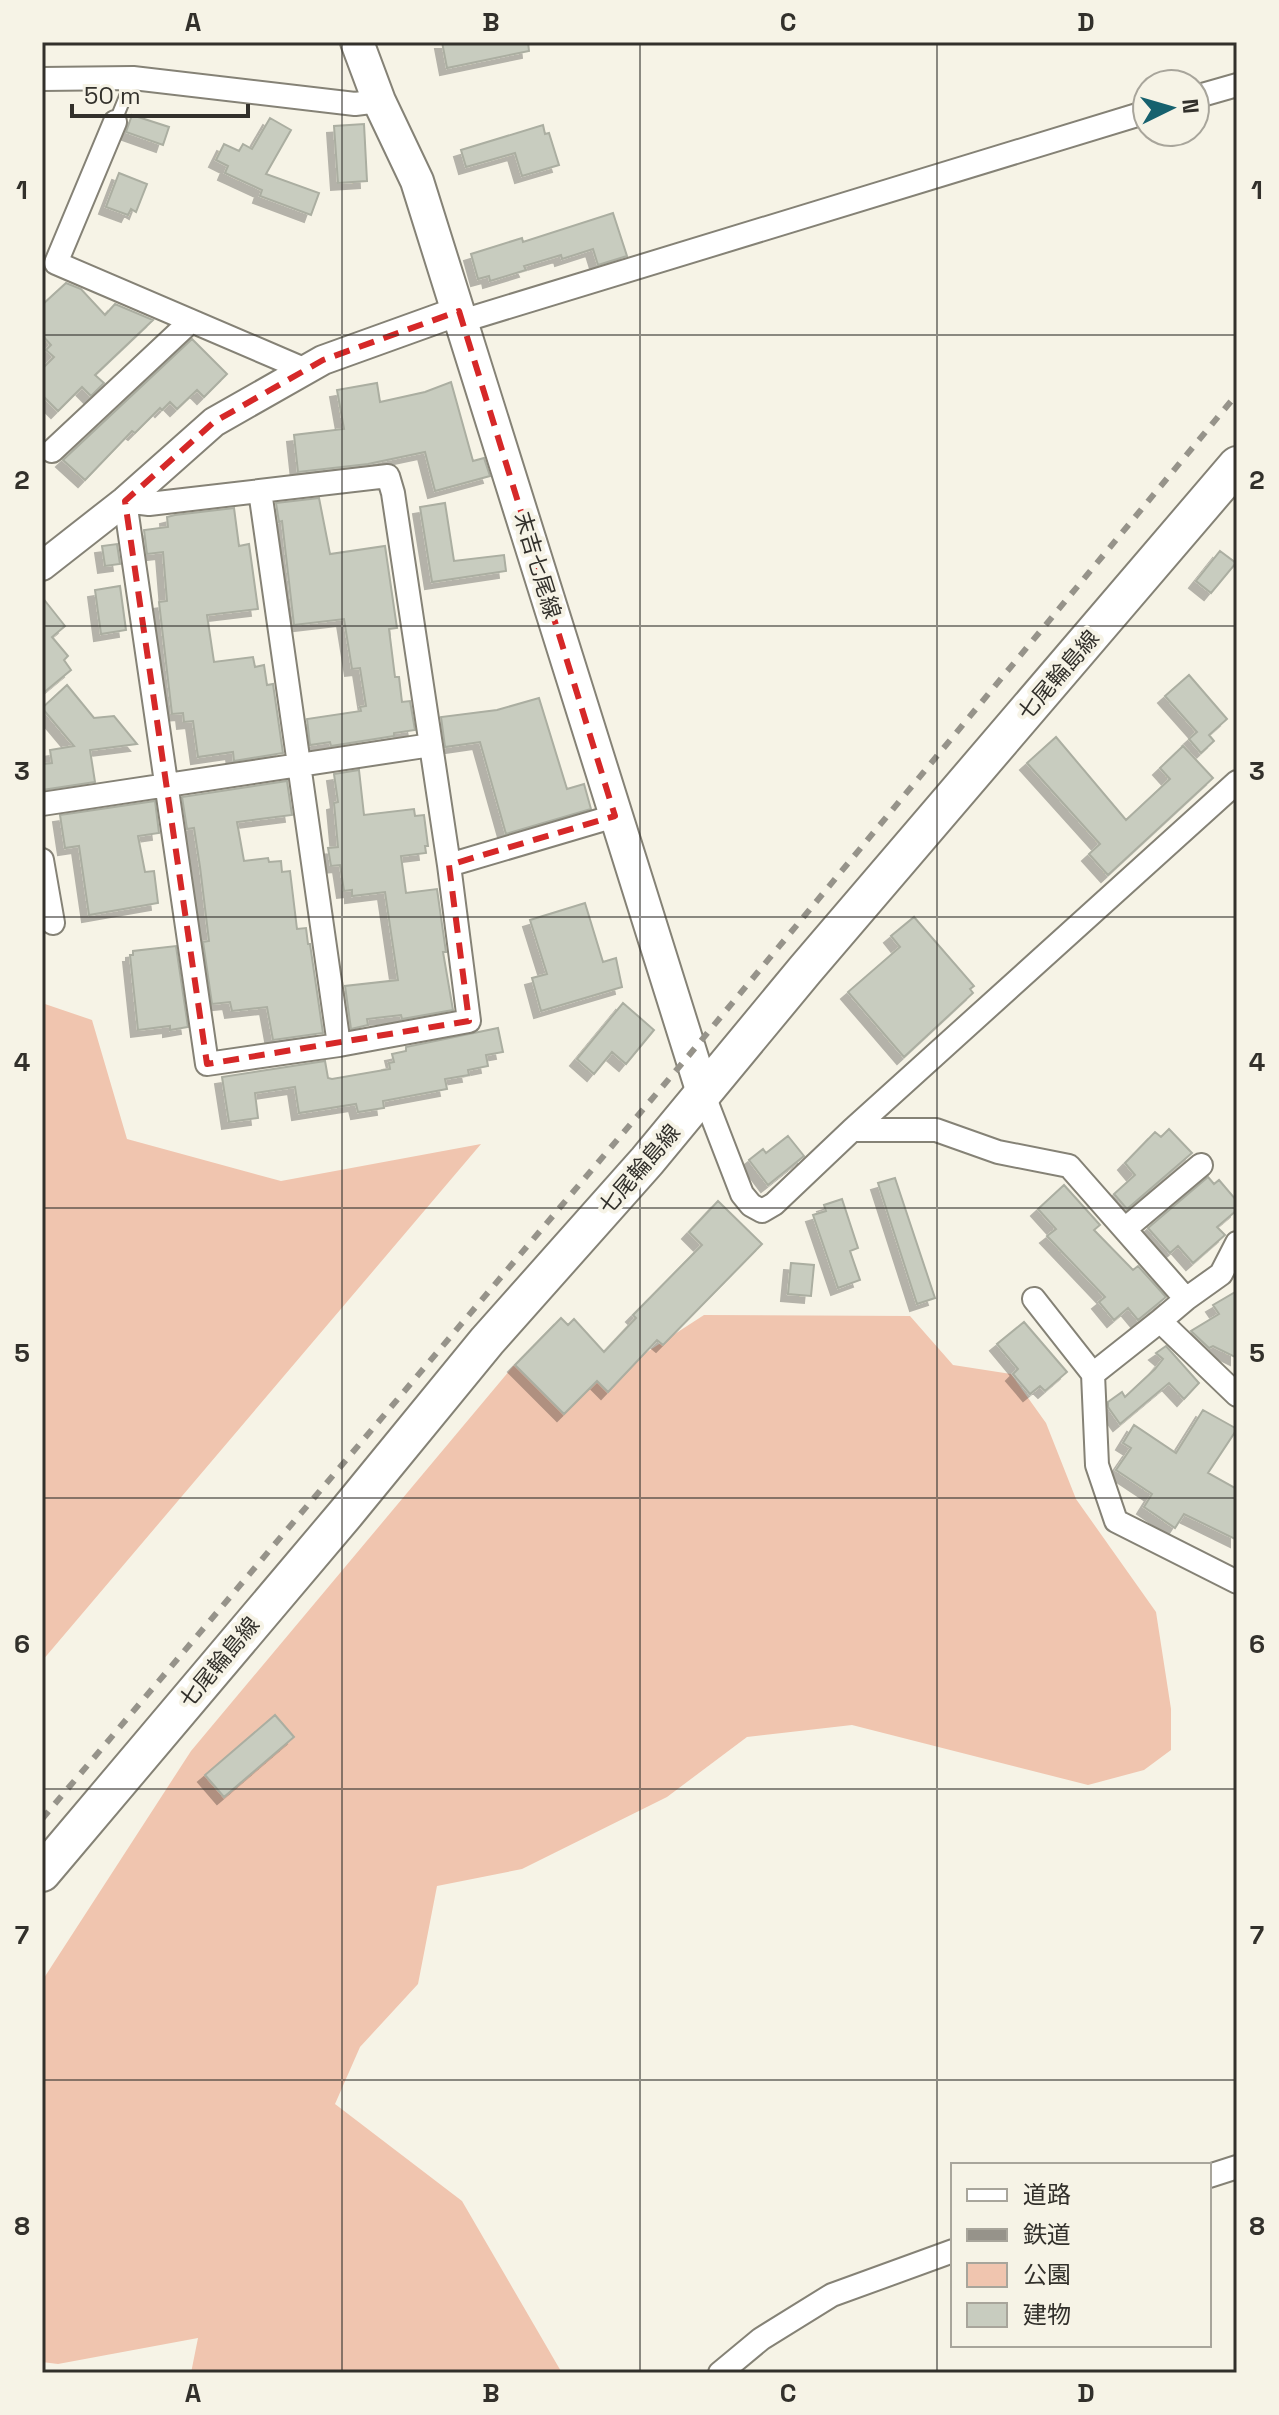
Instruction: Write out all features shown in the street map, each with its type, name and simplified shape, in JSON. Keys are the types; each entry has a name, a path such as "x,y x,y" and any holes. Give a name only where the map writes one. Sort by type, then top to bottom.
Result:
{"main road":[{"name":"末吉七尾線","path":"357,42 379,101 417,181 703,1093"},
{"name":"七尾輪島線","path":"42,1873 487,1341 647,1161 1237,465"}],"street":[{"path":"42,79 133,78 355,104 379,101"},
{"path":"1211,92 1237,85"},
{"path":"42,566 125,501 214,422 323,360 1131,117"},
{"path":"115,122 47,265 306,370"},
{"path":"52,451 191,321"},
{"path":"388,476 449,865 469,1021 339,1045 207,1064 125,501 149,504 388,476"},
{"path":"260,491 339,1045"},
{"path":"42,804 431,745"},
{"path":"703,1093 742,1194 751,1205 762,1211 774,1204 1237,782"},
{"path":"449,865 615,816"},
{"path":"42,860 53,923"},
{"path":"852,1130 936,1130 998,1152 1069,1166 1186,1299"},
{"path":"1125,1229 1201,1165"},
{"path":"1093,1374 1221,1274 1237,1243"},
{"path":"1034,1299 1093,1374 1097,1465 1116,1521 1237,1582"},
{"path":"1160,1321 1237,1395"},
{"path":"1211,2175 1237,2167"},
{"path":"720,2373 761,2339 832,2295 951,2252"}],"lane":[{"path":"115,122 133,78"}],"highlighted area":[{"path":"459,311 615,816 449,865 469,1021 207,1064 125,501 214,422 323,360"}],"green space":[{"path":"42,1003 92,1020 127,1139 281,1181 481,1144 42,1661"},
{"path":"704,1315 910,1316 953,1365 1011,1374 1046,1423 1076,1499 1156,1612 1171,1709 1171,1750 1144,1770 1088,1785 852,1725 747,1737 667,1797 522,1869 437,1886 418,1984 360,2047 335,2104 462,2201 562,2373 191,2373 198,2338 58,2364 42,2362 42,1981 191,1751 515,1364 536,1352 613,1374"}],"building":[{"path":"442,42 528,42 529,51 447,68"},
{"path":"132,115 169,127 163,145 126,132"},
{"path":"270,118 291,130 266,174 319,193 311,215 260,196 262,190 225,173 228,166 216,160 224,144 239,151 243,144 252,149"},
{"path":"364,124 367,181 338,183 334,126"},
{"path":"543,125 545,134 549,133 559,165 522,176 515,153 466,167 461,150"},
{"path":"119,173 147,184 136,212 131,209 128,215 106,207"},
{"path":"613,213 627,256 598,265 593,249 524,266 526,270 490,281 489,276 478,279 471,254 522,238 523,242"},
{"path":"66,283 81,289 105,315 115,304 153,320 95,375 104,383 91,396 82,387 58,411 42,395 42,369 54,357 46,350 51,345 42,335 42,305"},
{"path":"192,339 227,374 204,397 197,390 177,409 170,402 162,410 160,408 135,433 132,431 85,480 63,460"},
{"path":"451,382 473,461 484,458 490,476 435,491 425,452 368,464 298,472 294,435 344,429 337,390 377,383 380,402 425,392"},
{"path":"319,498 330,554 385,546 397,628 389,629 395,677 399,677 402,702 410,701 415,730 331,746 330,742 310,745 307,719 361,711 360,707 366,706 360,668 352,669 344,619 294,625 282,521 279,522 276,503"},
{"path":"445,503 454,561 504,555 506,571 432,582 420,507"},
{"path":"234,508 239,546 249,544 258,609 207,615 214,662 253,657 255,667 264,665 267,685 273,684 283,753 234,761 233,752 198,757 193,721 184,722 183,713 172,714 159,602 167,601 163,552 147,554 144,530 168,527 167,517 175,515"},
{"path":"117,544 120,564 105,566 102,546"},
{"path":"1220,551 1236,563 1211,593 1196,581"},
{"path":"120,586 126,630 101,634 95,590"},
{"path":"42,597 65,626 52,637 68,656 64,660 71,670 42,694"},
{"path":"1189,675 1227,719 1209,735 1214,741 1201,753 1189,739 1197,732 1165,696"},
{"path":"67,685 94,718 114,716 137,744 90,750 95,782 42,790 42,764 52,763 50,750 74,746 42,708"},
{"path":"539,698 567,789 584,784 591,809 506,834 480,742 445,747 441,717 497,710"},
{"path":"1056,737 1126,820 1170,779 1160,768 1183,746 1213,778 1108,875 1089,854 1100,844 1027,763"},
{"path":"359,770 364,815 414,809 415,816 424,815 426,853 401,856 406,893 437,889 453,1010 402,1019 401,1015 367,1019 368,1025 351,1029 345,986 398,980 385,892 352,896 352,890 344,891 340,865 331,866 328,848 338,847 334,803 338,802 334,774"},
{"path":"287,781 292,815 237,822 244,861 268,858 269,862 281,861 282,872 290,871 297,929 306,928 310,944 323,1033 273,1040 267,1007 232,1011 230,1002 212,1004 203,942 209,941 200,867 194,828 187,829 182,797"},
{"path":"155,801 159,833 138,836 145,872 154,871 158,903 89,915 79,846 65,848 60,815"},
{"path":"585,903 603,962 616,958 622,987 541,1011 532,978 547,974 530,920"},
{"path":"914,917 974,986 970,989 973,993 904,1057 848,992 900,947 891,936"},
{"path":"176,946 188,1027 138,1030 130,955 133,951"},
{"path":"623,1003 654,1030 626,1064 612,1052 594,1074 577,1059"},
{"path":"498,1028 503,1052 486,1055 488,1066 468,1070 469,1075 445,1079 447,1089 383,1101 384,1108 358,1112 356,1104 299,1113 295,1087 255,1093 258,1118 229,1122 222,1077 325,1061 328,1078 332,1079 390,1069 389,1063 394,1062 392,1054 406,1051 406,1047"},
{"path":"1169,1129 1192,1153 1127,1209 1114,1194 1135,1175 1125,1163 1155,1132 1161,1137"},
{"path":"788,1136 804,1156 768,1185 749,1160 763,1149 766,1153"},
{"path":"1208,1177 1214,1184 1219,1180 1237,1201 1237,1210 1217,1227 1225,1235 1193,1263 1178,1246 1170,1253 1148,1228"},
{"path":"895,1178 935,1298 917,1304 878,1183"},
{"path":"1064,1185 1100,1225 1094,1230 1133,1270 1138,1266 1166,1297 1138,1320 1128,1308 1114,1320 1099,1302 1105,1297 1047,1236 1056,1229 1038,1209"},
{"path":"842,1199 858,1248 850,1251 860,1280 838,1288 813,1215 826,1211 824,1205"},
{"path":"718,1201 762,1244 663,1345 657,1340 608,1392 597,1381 564,1414 515,1365 561,1318 568,1325 574,1319 604,1352 636,1318 633,1315 702,1245 689,1232"},
{"path":"791,1263 814,1265 811,1296 788,1294"},
{"path":"1237,1291 1237,1358 1213,1346 1209,1348 1191,1331 1219,1314 1213,1305"},
{"path":"1024,1322 1067,1372 1045,1391 1040,1386 1030,1394 1013,1374 1018,1369 997,1344"},
{"path":"1166,1346 1199,1383 1184,1399 1169,1383 1120,1424 1108,1402 1122,1392 1125,1397 1155,1369 1163,1359 1156,1353"},
{"path":"1203,1410 1237,1429 1208,1473 1237,1489 1237,1540 1184,1514 1175,1528 1144,1507 1152,1494 1116,1470 1131,1448 1123,1443 1134,1425 1176,1453"},
{"path":"275,1715 294,1737 224,1797 205,1775"}],"railway":[{"path":"42,1819 690,1054 1237,394"}]}
